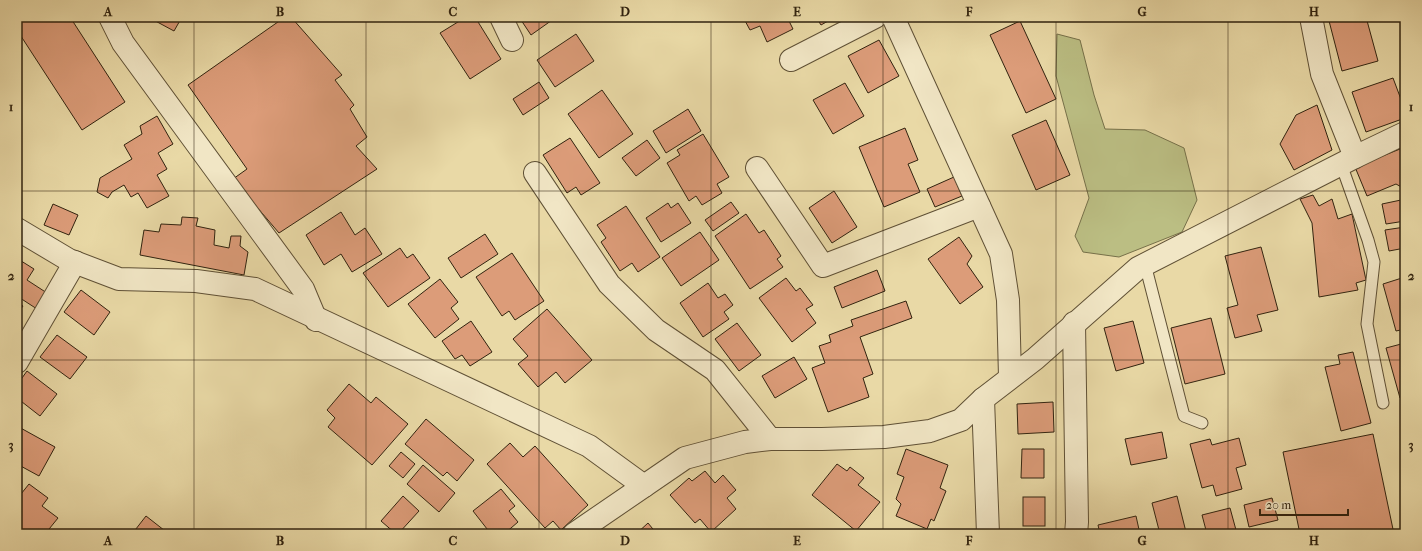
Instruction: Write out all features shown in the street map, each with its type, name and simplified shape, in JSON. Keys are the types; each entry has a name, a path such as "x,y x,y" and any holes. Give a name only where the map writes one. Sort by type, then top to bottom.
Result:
{"street":[{"path":"110,17 123,43 302,289 316,320"},
{"path":"501,17 512,40"},
{"path":"791,60 876,17"},
{"path":"893,17 1001,254 1008,300 1010,377"},
{"path":"1311,17 1322,74 1348,161"},
{"path":"574,534 685,458 745,442 770,439 884,437 930,431 960,420 1010,377 1035,359 1138,268 1405,133"},
{"path":"757,168 823,266 979,206"},
{"path":"535,173 609,284 656,330 715,370 770,439"},
{"path":"17,229 75,262 119,279 196,281 255,289 316,320 589,446 644,486"},
{"path":"17,362 75,262"},
{"path":"1074,324 1076,534"},
{"path":"983,399 988,534"}],"lane":[{"path":"1348,161 1374,262 1367,324 1383,403"},
{"path":"1146,264 1184,416 1202,423"}],"green space":[{"path":"1057,34 1080,40 1094,95 1105,129 1145,130 1184,148 1197,200 1182,232 1119,257 1083,252 1075,236 1089,198 1056,76"}],"building":[{"path":"17,17 70,17 125,102 82,130 17,30"},
{"path":"148,17 182,17 174,31"},
{"path":"285,17 291,17 342,75 335,80 354,105 350,109 367,137 356,146 377,169 279,233 233,179 247,169 188,85"},
{"path":"466,17 475,17 501,59 470,79 440,33"},
{"path":"519,17 554,17 555,18 531,35"},
{"path":"743,17 787,17 793,29 767,42 760,26 750,30"},
{"path":"816,17 835,17 821,25"},
{"path":"1328,17 1366,17 1378,61 1342,71"},
{"path":"1383,17 1399,17 1384,21"},
{"path":"1020,21 1056,99 1026,113 990,35"},
{"path":"576,34 594,61 555,87 537,60"},
{"path":"879,40 899,76 868,93 848,56"},
{"path":"1393,78 1405,110 1405,118 1366,132 1352,92"},
{"path":"539,82 549,98 523,115 513,99"},
{"path":"845,83 864,116 833,134 813,100"},
{"path":"602,90 633,134 599,158 568,114"},
{"path":"1317,105 1332,150 1294,170 1280,144 1296,115"},
{"path":"688,109 701,131 666,153 653,131"},
{"path":"157,116 173,144 158,153 167,169 157,175 169,196 147,208 138,193 131,197 124,185 112,192 108,198 97,192 100,178 132,159 124,145 142,134 140,126"},
{"path":"1046,120 1070,175 1036,190 1012,135"},
{"path":"905,128 918,160 908,164 920,192 884,207 859,147"},
{"path":"703,134 729,177 717,184 722,193 702,205 696,196 689,201 667,163 680,155 677,150"},
{"path":"570,138 600,183 581,195 576,187 567,193 543,155"},
{"path":"647,140 660,158 636,176 622,158"},
{"path":"1405,147 1405,189 1396,184 1367,196 1355,167"},
{"path":"954,177 962,196 935,207 927,189"},
{"path":"834,191 857,227 832,243 809,208"},
{"path":"1313,195 1319,206 1332,199 1338,219 1352,214 1366,280 1356,283 1358,290 1319,297 1312,223 1300,199"},
{"path":"1401,200 1405,221 1386,224 1382,204"},
{"path":"731,202 739,213 713,231 705,220"},
{"path":"668,203 671,208 678,203 691,223 661,242 646,218"},
{"path":"53,204 78,215 69,235 44,225"},
{"path":"626,206 660,257 638,272 632,263 620,271 601,242 606,238 597,225"},
{"path":"341,212 355,235 365,228 382,254 352,272 341,254 324,265 306,235"},
{"path":"746,214 759,233 764,230 781,256 777,259 783,267 750,289 715,236"},
{"path":"182,217 198,218 196,226 215,230 214,245 229,248 231,236 241,236 240,246 248,252 244,275 140,255 144,230 159,232 161,224 181,225"},
{"path":"1405,227 1405,248 1389,251 1385,230"},
{"path":"700,232 719,260 681,286 662,258"},
{"path":"485,234 498,254 461,278 448,258"},
{"path":"959,237 972,256 967,264 983,287 960,304 928,259"},
{"path":"1261,247 1278,310 1257,315 1262,331 1235,338 1227,308 1238,305 1225,256"},
{"path":"400,248 407,258 413,254 430,278 388,307 363,273"},
{"path":"512,253 544,301 515,320 509,311 502,316 476,277"},
{"path":"18,259 34,269 27,280 47,293 37,309 17,296"},
{"path":"877,270 885,291 842,308 834,287"},
{"path":"1405,277 1405,329 1396,331 1383,284"},
{"path":"786,278 796,291 800,288 813,305 806,309 816,323 792,342 759,298"},
{"path":"440,279 458,302 451,308 459,319 435,338 408,304"},
{"path":"708,283 718,298 725,294 733,305 724,312 729,319 703,337 680,303"},
{"path":"81,290 110,312 94,335 64,312"},
{"path":"906,301 912,318 860,337 873,374 863,378 869,397 828,412 812,368 825,363 819,346 831,342 829,335 853,326 851,320"},
{"path":"17,302 23,306 17,314"},
{"path":"547,309 592,360 565,383 556,372 538,387 518,364 528,356 513,339"},
{"path":"1211,318 1225,374 1185,384 1171,328"},
{"path":"471,321 492,352 470,366 462,355 455,359 442,341"},
{"path":"1133,321 1144,363 1116,371 1104,328"},
{"path":"737,323 761,355 739,371 715,339"},
{"path":"57,335 87,357 70,379 40,357"},
{"path":"1405,343 1405,396 1400,398 1386,348"},
{"path":"1353,352 1371,423 1341,431 1325,367 1340,364 1338,355"},
{"path":"794,357 807,379 775,398 762,376"},
{"path":"27,371 57,394 40,416 17,398 17,385"},
{"path":"349,384 371,403 376,397 408,424 372,465 328,427 335,418 327,410"},
{"path":"1053,402 1054,432 1018,434 1017,404"},
{"path":"1405,410 1405,427 1401,412"},
{"path":"426,419 474,460 457,481 447,472 443,476 405,444"},
{"path":"17,426 55,447 39,476 17,464"},
{"path":"1162,432 1167,458 1131,465 1125,439"},
{"path":"1373,434 1394,534 1300,534 1283,452"},
{"path":"1239,438 1246,465 1236,468 1242,489 1216,496 1213,485 1202,488 1190,444 1210,439 1212,445"},
{"path":"510,443 523,457 535,446 588,505 561,530 553,521 545,528 487,464"},
{"path":"906,449 948,465 940,488 946,491 934,521 931,519 927,529 896,516 901,504 896,499 904,477 897,474"},
{"path":"1022,449 1044,449 1044,478 1021,478"},
{"path":"401,452 415,464 403,478 389,466"},
{"path":"837,464 847,471 850,467 864,478 858,485 880,502 856,531 812,495"},
{"path":"423,465 455,493 439,512 407,484"},
{"path":"705,471 715,483 723,475 736,490 727,498 736,509 711,532 700,519 695,523 670,495 689,478 692,481"},
{"path":"29,484 48,498 42,506 58,518 45,534 17,534 17,499"},
{"path":"501,489 515,506 509,511 518,522 504,534 491,534 473,511"},
{"path":"403,496 419,511 398,534 396,534 381,521"},
{"path":"1177,496 1186,532 1180,534 1160,534 1152,503"},
{"path":"1023,497 1045,497 1045,526 1023,526"},
{"path":"1272,498 1278,520 1249,527 1244,505"},
{"path":"1230,508 1236,530 1219,534 1207,534 1202,515"},
{"path":"146,516 169,534 132,534"},
{"path":"1136,516 1140,534 1100,534 1098,525"},
{"path":"648,523 657,534 636,534"}]}
